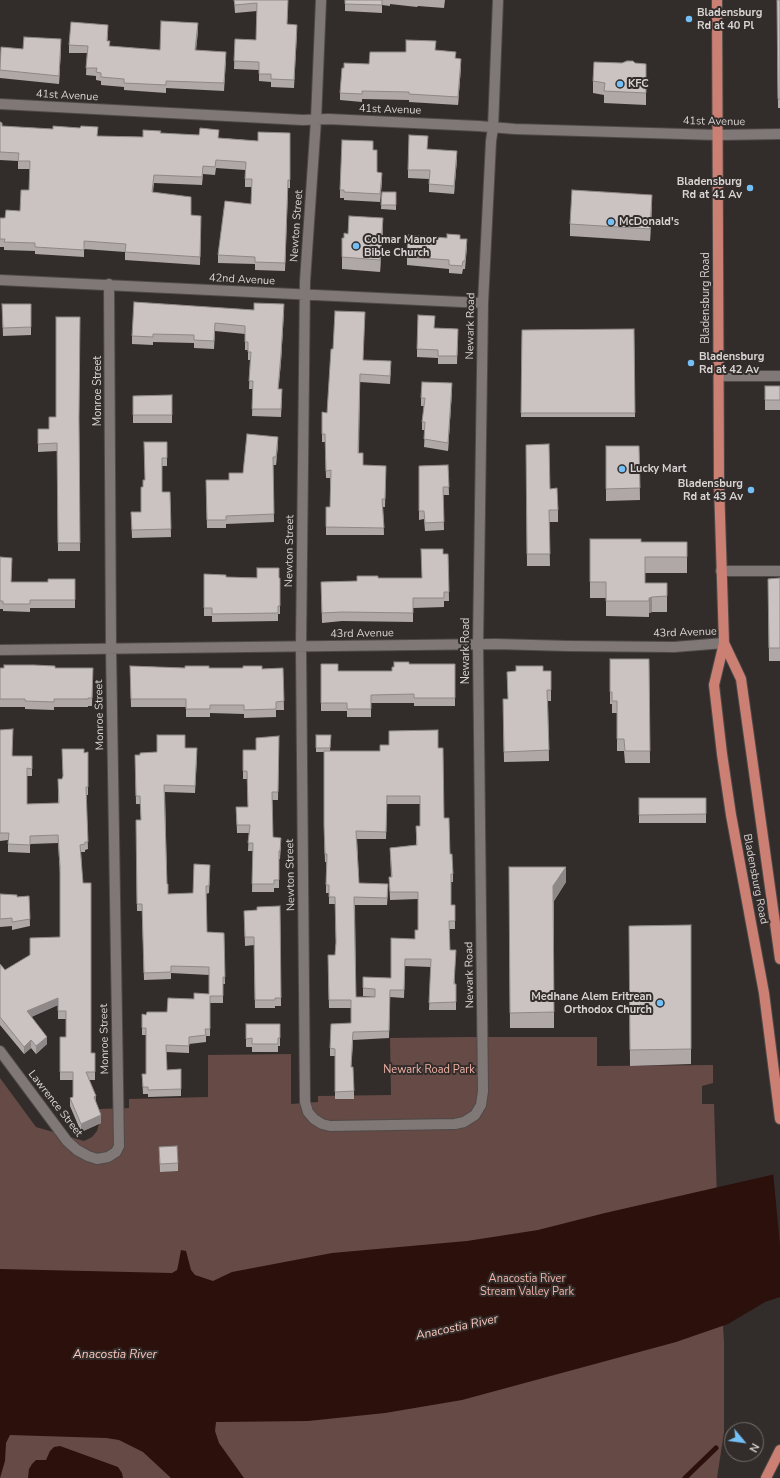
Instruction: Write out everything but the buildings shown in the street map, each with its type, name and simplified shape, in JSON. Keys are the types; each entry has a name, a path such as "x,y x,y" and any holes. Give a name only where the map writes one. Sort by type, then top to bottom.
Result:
{"main road":[{"name":"Bladensburg Road","path":"718,0 717,135 719,376 721,571 724,643 714,685 722,754 733,823 764,993 780,1119"},
{"name":"Bladensburg Road","path":"724,643 741,679 780,959"},
{"path":"766,1478 780,1450"}],"street":[{"name":"Newton Street","path":"305,1102 301,647 305,294 316,120 321,0"},
{"name":"Newark Road","path":"305,1102 308,1112 314,1119 322,1124 330,1126 454,1124 464,1122 475,1115 482,1105 478,645 483,303 493,128 498,0"},
{"name":"41st Avenue","path":"0,104 303,120 328,119 470,125 493,128 717,135 780,134"},
{"name":"42nd Avenue","path":"0,280 110,284 483,303"},
{"name":"Monroe Street","path":"110,284 111,649 119,1146"},
{"path":"719,376 780,376"},
{"path":"721,571 780,571"},
{"name":"43rd Avenue","path":"0,650 478,645 674,647 724,643"},
{"name":"Lawrence Street","path":"0,1052 51,1121 67,1141 78,1150 97,1159 108,1157 116,1152 119,1146"}],"green space":[{"name":"Anacostia River Stream Valley Park","path":"597,1037 597,1066 713,1065 713,1083 702,1086 702,1104 714,1104 721,1325 723,1325 724,1342 724,1432 717,1478 0,1478 0,1078 36,1127 84,1141 92,1137 97,1131 99,1124 99,1109 129,1108 129,1099 208,1097 208,1055 291,1054 291,1104 318,1102 318,1096 391,1095 390,1038"}],"water":[{"name":"Anacostia River","path":"780,1173 780,1297 765,1302 728,1324 676,1342 462,1400 385,1413 308,1421 216,1422 215,1431 219,1443 244,1478 171,1478 143,1452 119,1440 106,1438 10,1435 6,1443 5,1461 0,1478 0,1269 172,1273 177,1270 181,1250 186,1251 191,1270 195,1275 213,1281 232,1272 332,1253 467,1241 538,1230"},
{"path":"60,1446 118,1467 123,1478 28,1478 29,1469 36,1460 46,1460 50,1451 54,1447"}],"pier":[{"path":"780,1171 780,1245 773,1172"}],"waterway":[{"path":"685,1478 716,1448"}],"place":[{"name":"Bladensburg Rd at 40 Pl","path":"689,19"},
{"name":"KFC","path":"620,84"},
{"name":"Bladensburg Rd at 41 Av","path":"750,188"},
{"name":"McDonald's","path":"611,222"},
{"name":"Colmar Manor Bible Church","path":"356,246"},
{"name":"Bladensburg Rd at 42 Av","path":"691,363"},
{"name":"Lucky Mart","path":"622,469"},
{"name":"Bladensburg Rd at 43 Av","path":"751,490"},
{"name":"Medhane Alem Eritrean Orthodox Church","path":"660,1003"}],"park label":[{"name":"Newark Road Park","path":"429,1070"}]}
